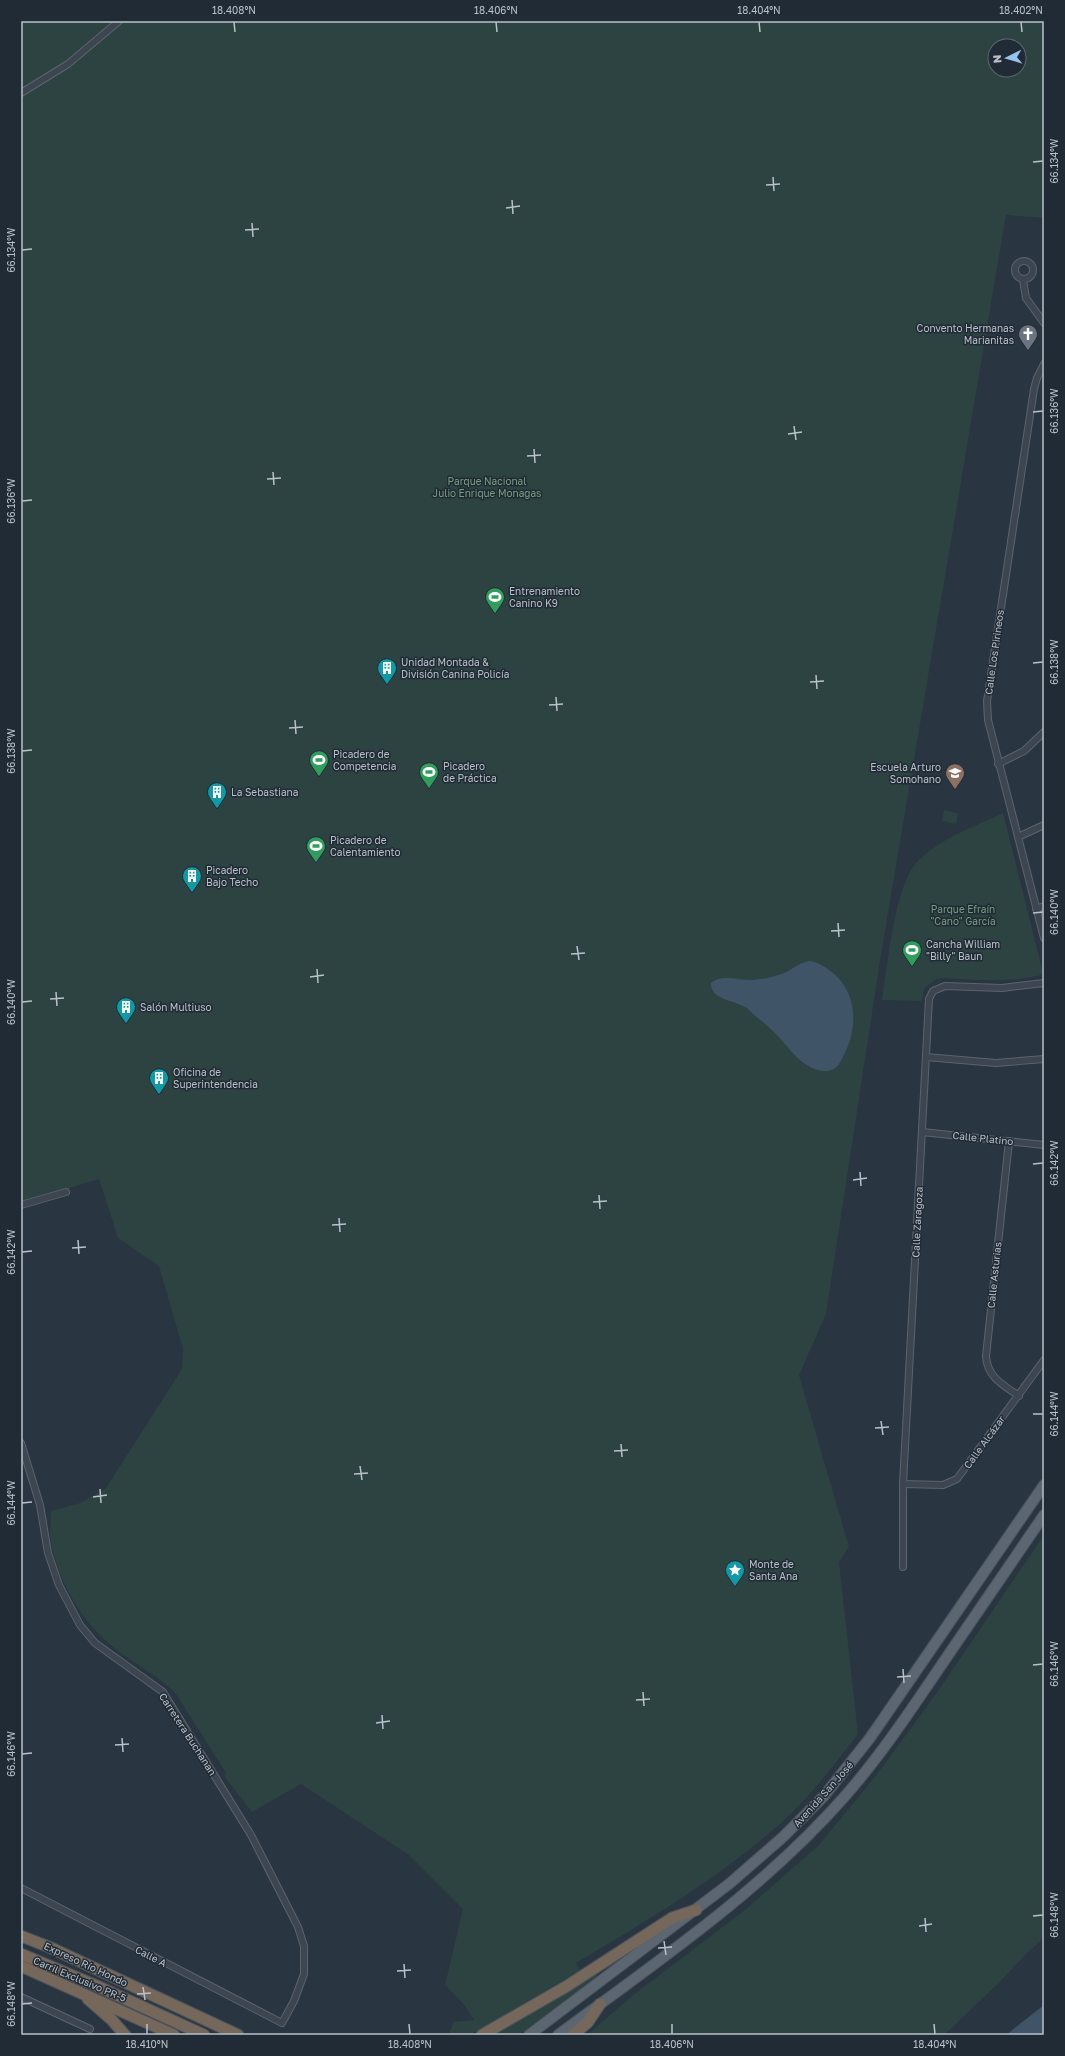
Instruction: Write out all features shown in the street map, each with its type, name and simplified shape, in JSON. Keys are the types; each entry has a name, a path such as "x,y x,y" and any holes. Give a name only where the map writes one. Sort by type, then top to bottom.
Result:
{"highway":[{"path":"482,2035 567,1986 672,1918 696,1910"},
{"name":"Expreso Río Hondo","path":"21,1936 49,1946 238,2035"},
{"name":"Carril Exclusivo PR-5","path":"21,1954 97,1986 204,2035"},
{"path":"21,1966 174,2035"},
{"path":"78,1991 111,2019 125,2035"},
{"path":"573,2035 588,2022 600,2004"}],"main road":[{"name":"Avenida San José","path":"530,2035 696,1910 762,1857 824,1796 843,1774 875,1731 1044,1485"},
{"name":"Avenida San José","path":"558,2035 751,1887 782,1860 845,1796 869,1768 919,1698 1044,1515"}],"street":[{"path":"21,93 68,64 119,21"},
{"path":"1023,280 1026,298 1044,323"},
{"name":"Calle Los Pirineos","path":"1044,364 1037,378 1034,389 990,671 987,700 988,720 998,764 1044,938"},
{"path":"998,764 1024,751 1044,732"},
{"path":"1018,837 1044,825"},
{"path":"1036,909 1044,906"},
{"name":"Calle Zaragoza","path":"903,1567 903,1484 929,999 933,991 939,987 945,986 1002,988 1044,983"},
{"path":"926,1057 996,1063 1044,1059"},
{"name":"Calle Platino","path":"922,1132 1044,1145"},
{"name":"Calle Asturias","path":"1009,1141 986,1356 988,1368 995,1379 1019,1396"},
{"path":"21,1206 66,1192"},
{"name":"Calle Alcázar","path":"903,1484 942,1485 957,1479 1044,1360"},
{"name":"Carretera Buchanan","path":"21,1443 40,1505 48,1553 59,1585 80,1625 95,1643 163,1692 252,1836 298,1928 304,1946 304,1974 294,2001 282,2023"},
{"name":"Calle A","path":"21,1888 282,2023"},
{"path":"21,1997 90,2029"}],"green space":[{"name":"Parque Nacional Julio Enrique Monagas","path":"21,21 1044,21 1044,218 1006,215 880,961 826,1314 799,1375 849,1547 839,1562 858,1734 812,1792 781,1823 732,1863 682,1898 576,1963 580,1970 470,2035 448,2035 454,2022 474,2020 464,2005 445,1985 463,1909 409,1855 301,1784 252,1812 224,1776 226,1773 176,1694 155,1676 105,1640 83,1616 66,1588 51,1542 51,1511 80,1503 106,1488 182,1369 183,1349 159,1266 118,1238 99,1179 21,1203"},
{"path":"944,810 958,813 956,824 942,821"},
{"name":"Parque Efraín \"Cano\" García","path":"1003,813 1043,973 1041,975 1029,978 1004,980 936,979 924,989 922,1001 882,1000 889,949 897,908 909,874 916,863 946,840"},
{"path":"1044,1535 1044,1938 944,2035 587,2035 632,1996 745,1910 819,1845 878,1773 938,1691"},
{"path":"597,1972 597,1978 519,2035 492,2035"}],"water":[{"path":"809,961 816,962 825,967 841,981 847,990 853,1010 852,1032 849,1043 840,1063 837,1067 830,1071 818,1070 806,1065 770,1028 748,1009 718,996 712,989 711,983 720,978 753,980 776,976"},
{"path":"1044,2005 1044,2035 1006,2035"}],"place":[{"name":"Convento Hermanas Marianitas","path":"1028,351"},
{"name":"Entrenamiento Canino K9","path":"495,614"},
{"name":"Unidad Montada & División Canina Policía","path":"387,685"},
{"name":"Picadero de Competencia","path":"319,777"},
{"name":"Picadero de Práctica","path":"429,789"},
{"name":"Escuela Arturo Somohano","path":"955,790"},
{"name":"La Sebastiana","path":"217,809"},
{"name":"Picadero de Calentamiento","path":"316,863"},
{"name":"Picadero Bajo Techo","path":"192,893"},
{"name":"Cancha William \"Billy\" Baun","path":"912,967"},
{"name":"Salón Multiuso","path":"126,1024"},
{"name":"Oficina de Superintendencia","path":"159,1095"},
{"name":"Monte de Santa Ana","path":"735,1587"}]}
